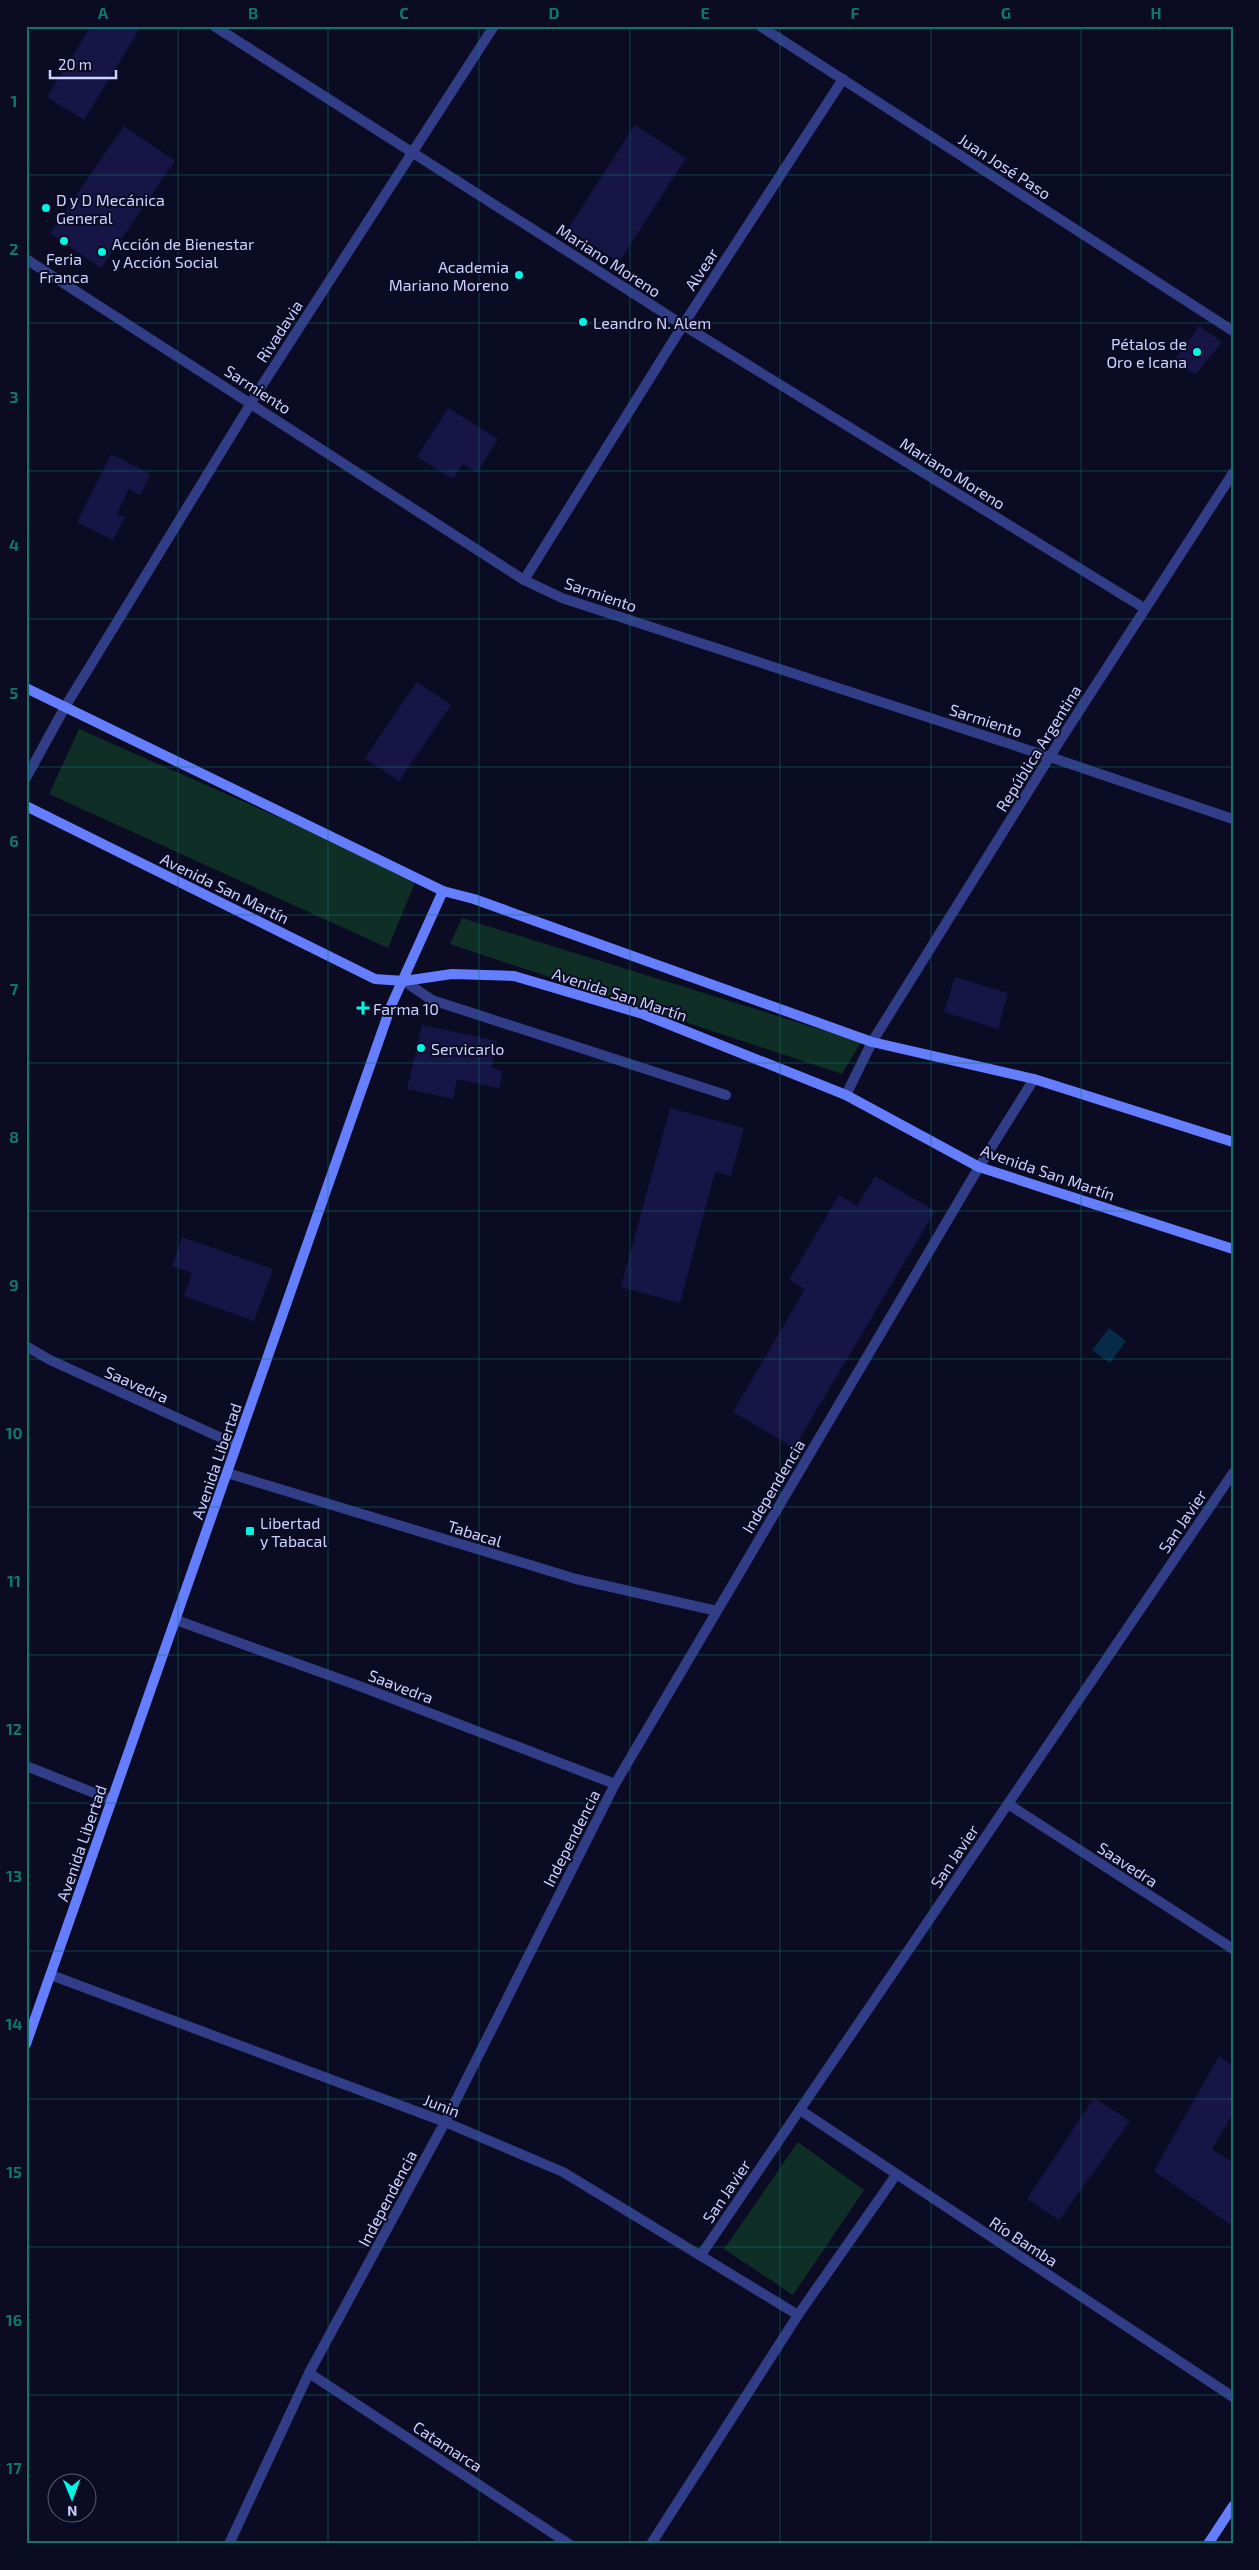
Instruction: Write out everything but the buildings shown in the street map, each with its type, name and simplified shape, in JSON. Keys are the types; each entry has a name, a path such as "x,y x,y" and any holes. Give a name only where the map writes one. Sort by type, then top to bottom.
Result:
{"main road":[{"path":"26,688 443,891 474,899 872,1042 1034,1079 1233,1142"},
{"name":"Avenida San Martín","path":"26,806 375,979 404,981 452,974 514,976 643,1014 846,1095 979,1167 1233,1249"},
{"name":"Avenida Libertad","path":"26,2044 392,1006 443,891"},
{"path":"1208,2544 1233,2506"}],"street":[{"name":"Mariano Moreno","path":"214,26 413,151 683,325 1144,608"},
{"name":"Rivadavia","path":"26,778 65,707 251,403 494,26"},
{"name":"Juan José Paso","path":"760,26 1233,331"},
{"name":"Alvear","path":"524,580 683,325 843,79"},
{"name":"Sarmiento","path":"26,259 524,580 562,598 1050,757 1233,819"},
{"name":"República Argentina","path":"846,1095 872,1042 1144,608 1233,472"},
{"path":"404,981 432,1000 726,1095"},
{"name":"Independencia","path":"229,2544 309,2373 445,2122 615,1784 979,1167 1034,1079"},
{"name":"Saavedra","path":"26,1346 50,1360 237,1445"},
{"name":"Tabacal","path":"227,1473 576,1579 717,1611"},
{"name":"San Javier","path":"701,2255 1233,1473"},
{"name":"Saavedra","path":"176,1620 362,1687 615,1784"},
{"path":"26,1766 112,1800"},
{"name":"Saavedra","path":"1008,1804 1233,1949"},
{"name":"Junin","path":"51,1975 445,2122 563,2172 798,2315"},
{"name":"Río Bamba","path":"800,2110 896,2176 1233,2396"},
{"path":"651,2544 798,2315 896,2176"},
{"name":"Catamarca","path":"309,2373 569,2544"}],"green space":[{"path":"79,729 417,878 388,948 49,794"},
{"path":"462,918 861,1042 842,1074 450,944"},
{"path":"798,2142 864,2190 793,2295 724,2249"}],"water":[{"path":"1109,1328 1126,1341 1110,1363 1092,1350"}],"place":[{"name":"D y D Mecánica General","path":"46,208"},
{"name":"Feria Franca","path":"64,241"},
{"name":"Acción de Bienestar y Acción Social","path":"102,252"},
{"name":"Academia Mariano Moreno","path":"519,275"},
{"name":"Leandro N. Alem","path":"583,322"},
{"name":"Pétalos de Oro e Icana","path":"1197,352"},
{"name":"Farma 10","path":"363,1008"},
{"name":"Servicarlo","path":"421,1048"},
{"name":"Libertad y Tabacal","path":"250,1531"}]}
